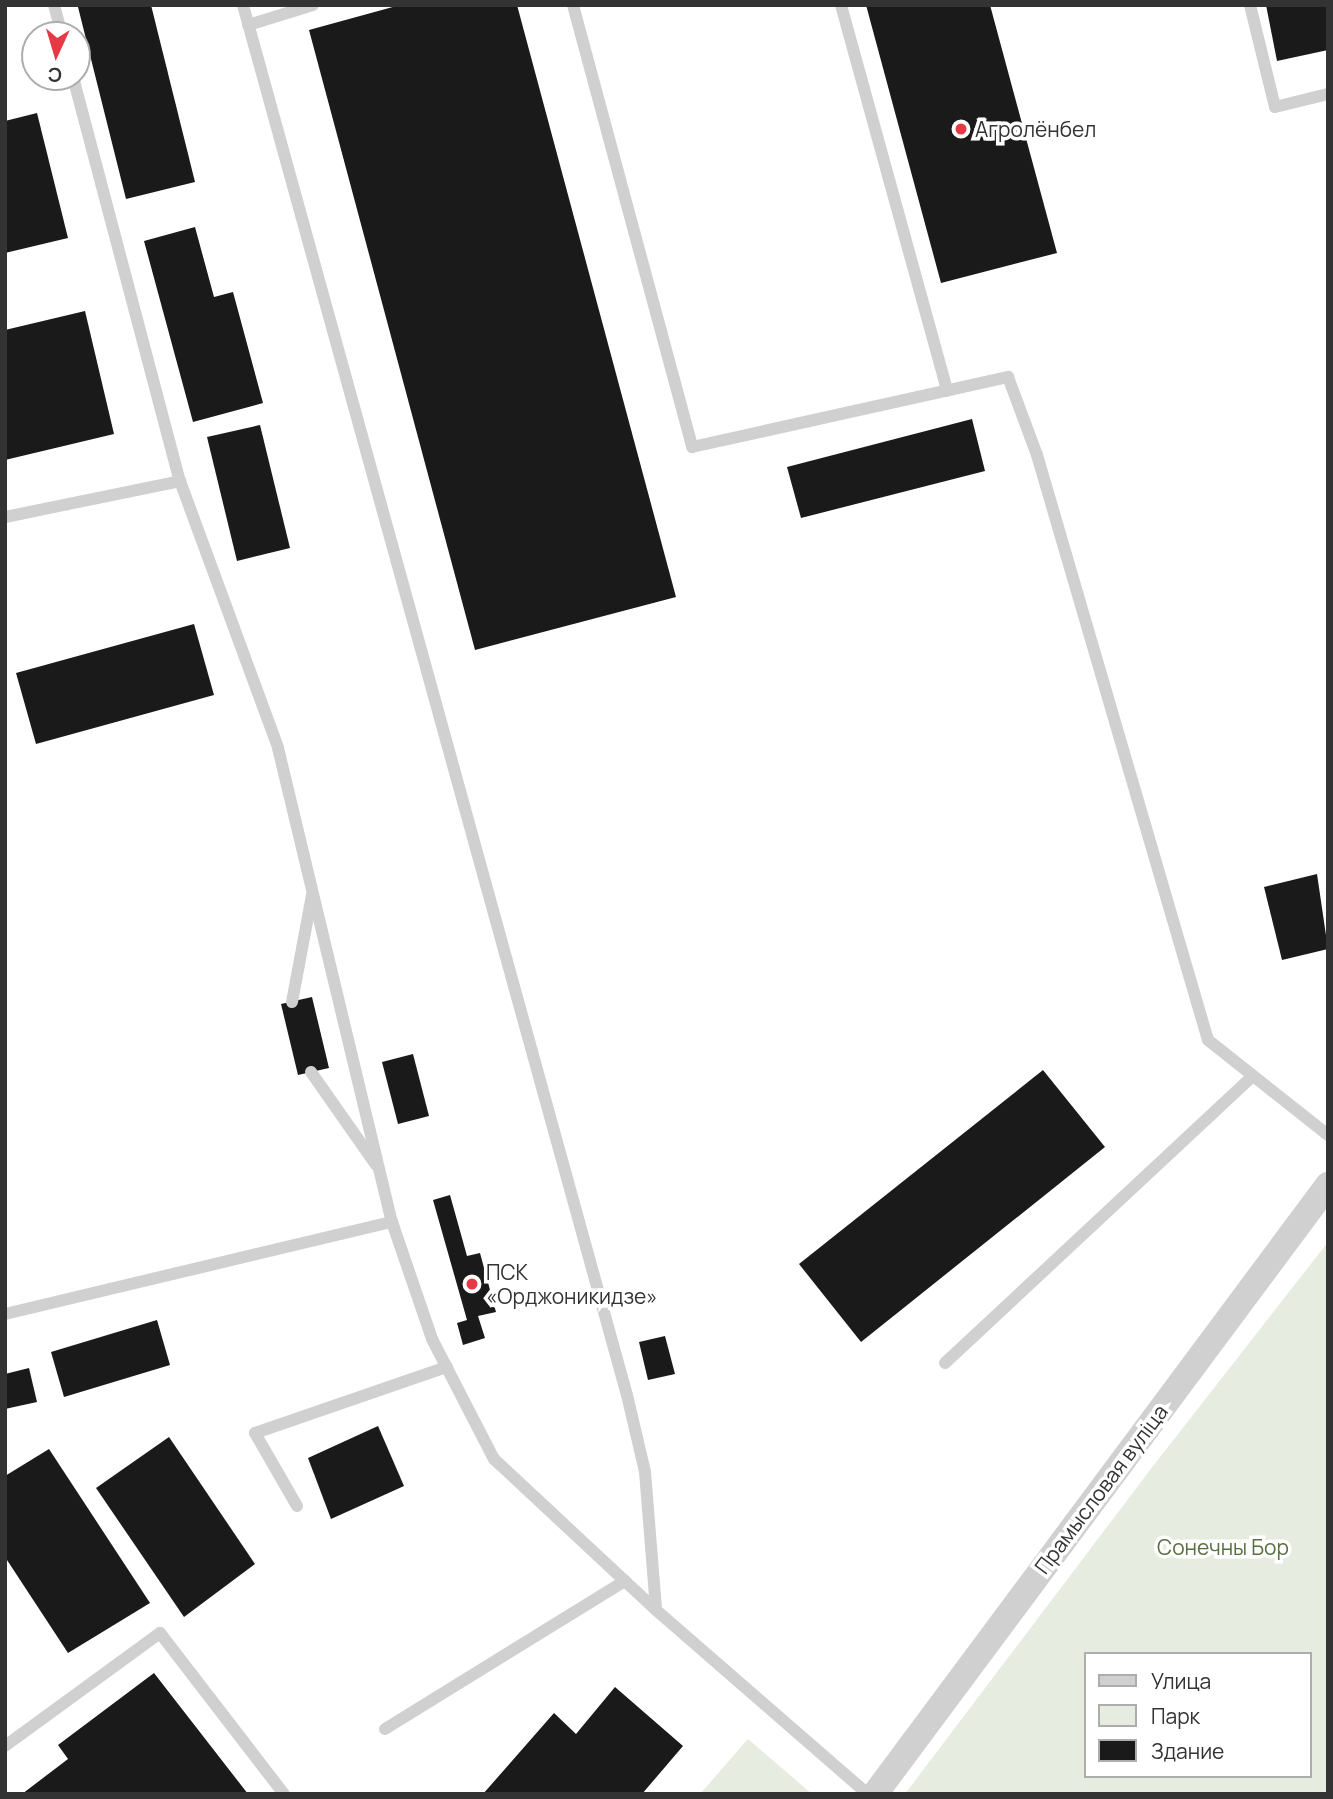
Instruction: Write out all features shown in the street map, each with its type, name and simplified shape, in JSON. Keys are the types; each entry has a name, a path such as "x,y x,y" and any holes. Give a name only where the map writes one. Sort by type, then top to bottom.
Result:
{"street":[{"name":"Прамысловая вуліца","path":"875,1794 1328,1185"}],"lane":[{"path":"243,5 627,1395 645,1472 656,1611"},
{"path":"248,25 313,5"},
{"path":"573,5 692,447 1008,377 1037,455 1208,1040 1328,1135"},
{"path":"841,5 947,391"},
{"path":"1250,5 1275,107 1328,94"},
{"path":"77,91 180,481 278,748 392,1222 447,1367 494,1459 656,1611 868,1794"},
{"path":"5,517 180,481"},
{"path":"292,1002 313,891"},
{"path":"311,1072 380,1171"},
{"path":"946,1363 1253,1076"},
{"path":"5,1314 392,1222"},
{"path":"297,1506 254,1433 447,1367"},
{"path":"385,1729 625,1581"},
{"path":"5,1745 160,1633 284,1794"}],"green space":[{"name":"Сонечны Бор","path":"1328,1242 1328,1794 905,1794 1150,1470"},
{"path":"748,1739 812,1794 700,1794"}],"building":[{"path":"151,5 195,182 126,199 91,59 91,21 82,21 78,7"},
{"path":"400,5 517,5 676,597 475,650 309,30"},
{"name":"Агролёнбел","path":"866,5 990,5 1057,253 941,283"},
{"path":"1266,5 1328,5 1328,50 1277,61"},
{"path":"37,113 68,238 5,253 5,121"},
{"path":"195,227 214,297 233,292 263,403 193,422 144,241"},
{"path":"85,311 114,434 5,460 5,330"},
{"path":"972,419 985,471 801,518 787,467"},
{"path":"260,425 290,548 237,561 207,437"},
{"path":"194,624 214,695 36,744 16,673"},
{"path":"1317,874 1328,949 1282,960 1264,887"},
{"path":"312,997 329,1068 298,1075 281,1004"},
{"path":"413,1054 429,1116 398,1124 382,1062"},
{"path":"1043,1070 1105,1147 861,1342 799,1264"},
{"name":"ПСК «Орджоникидзе»","path":"450,1195 467,1256 480,1253 496,1312 478,1316 485,1338 463,1345 457,1323 467,1320 433,1200"},
{"path":"157,1320 170,1365 64,1397 51,1352"},
{"path":"665,1336 675,1374 648,1380 639,1342"},
{"path":"29,1368 37,1402 5,1409 5,1374"},
{"path":"378,1426 404,1486 331,1519 308,1458"},
{"path":"169,1437 255,1564 184,1617 96,1488"},
{"path":"49,1449 150,1603 68,1653 5,1557 5,1476"},
{"path":"154,1673 248,1794 22,1794 68,1759 58,1745"},
{"path":"615,1687 683,1746 642,1794 483,1794 554,1713 576,1734"}],"place":[{"name":"Агролёнбел","path":"961,129"},
{"name":"ПСК «Орджоникидзе»","path":"472,1284"}]}
